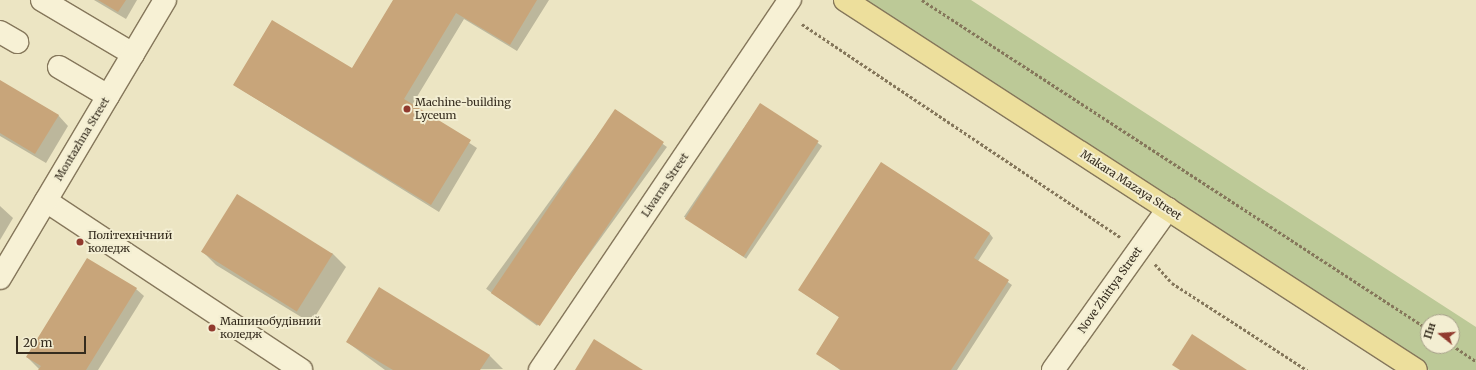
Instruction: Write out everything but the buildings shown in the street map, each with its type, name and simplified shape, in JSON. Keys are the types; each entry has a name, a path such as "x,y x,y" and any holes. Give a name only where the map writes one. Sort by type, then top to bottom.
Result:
{"main road":[{"name":"Makara Mazaya Street","path":"845,0 1416,370"}],"street":[{"path":"42,0 133,54"},
{"name":"Montazhna Street","path":"0,277 165,0"},
{"name":"Livarna Street","path":"540,370 787,6"},
{"path":"58,67 108,96"},
{"path":"46,201 301,370"},
{"name":"Nove Zhittya Street","path":"1053,370 1168,209"}],"path":[{"path":"922,0 1420,324"},
{"path":"787,6 1139,250 1172,283 1306,370"},
{"path":"1460,350 1476,361"}],"green space":[{"path":"858,0 971,0 1456,314 1420,314 1420,354 1460,354 1460,317 1476,327 1476,370 1429,370"}],"place":[{"name":"Machine-building Lyceum","path":"407,109"},
{"name":"Політехнічний коледж","path":"80,242"},
{"name":"Машинобудівний коледж","path":"212,328"}]}
